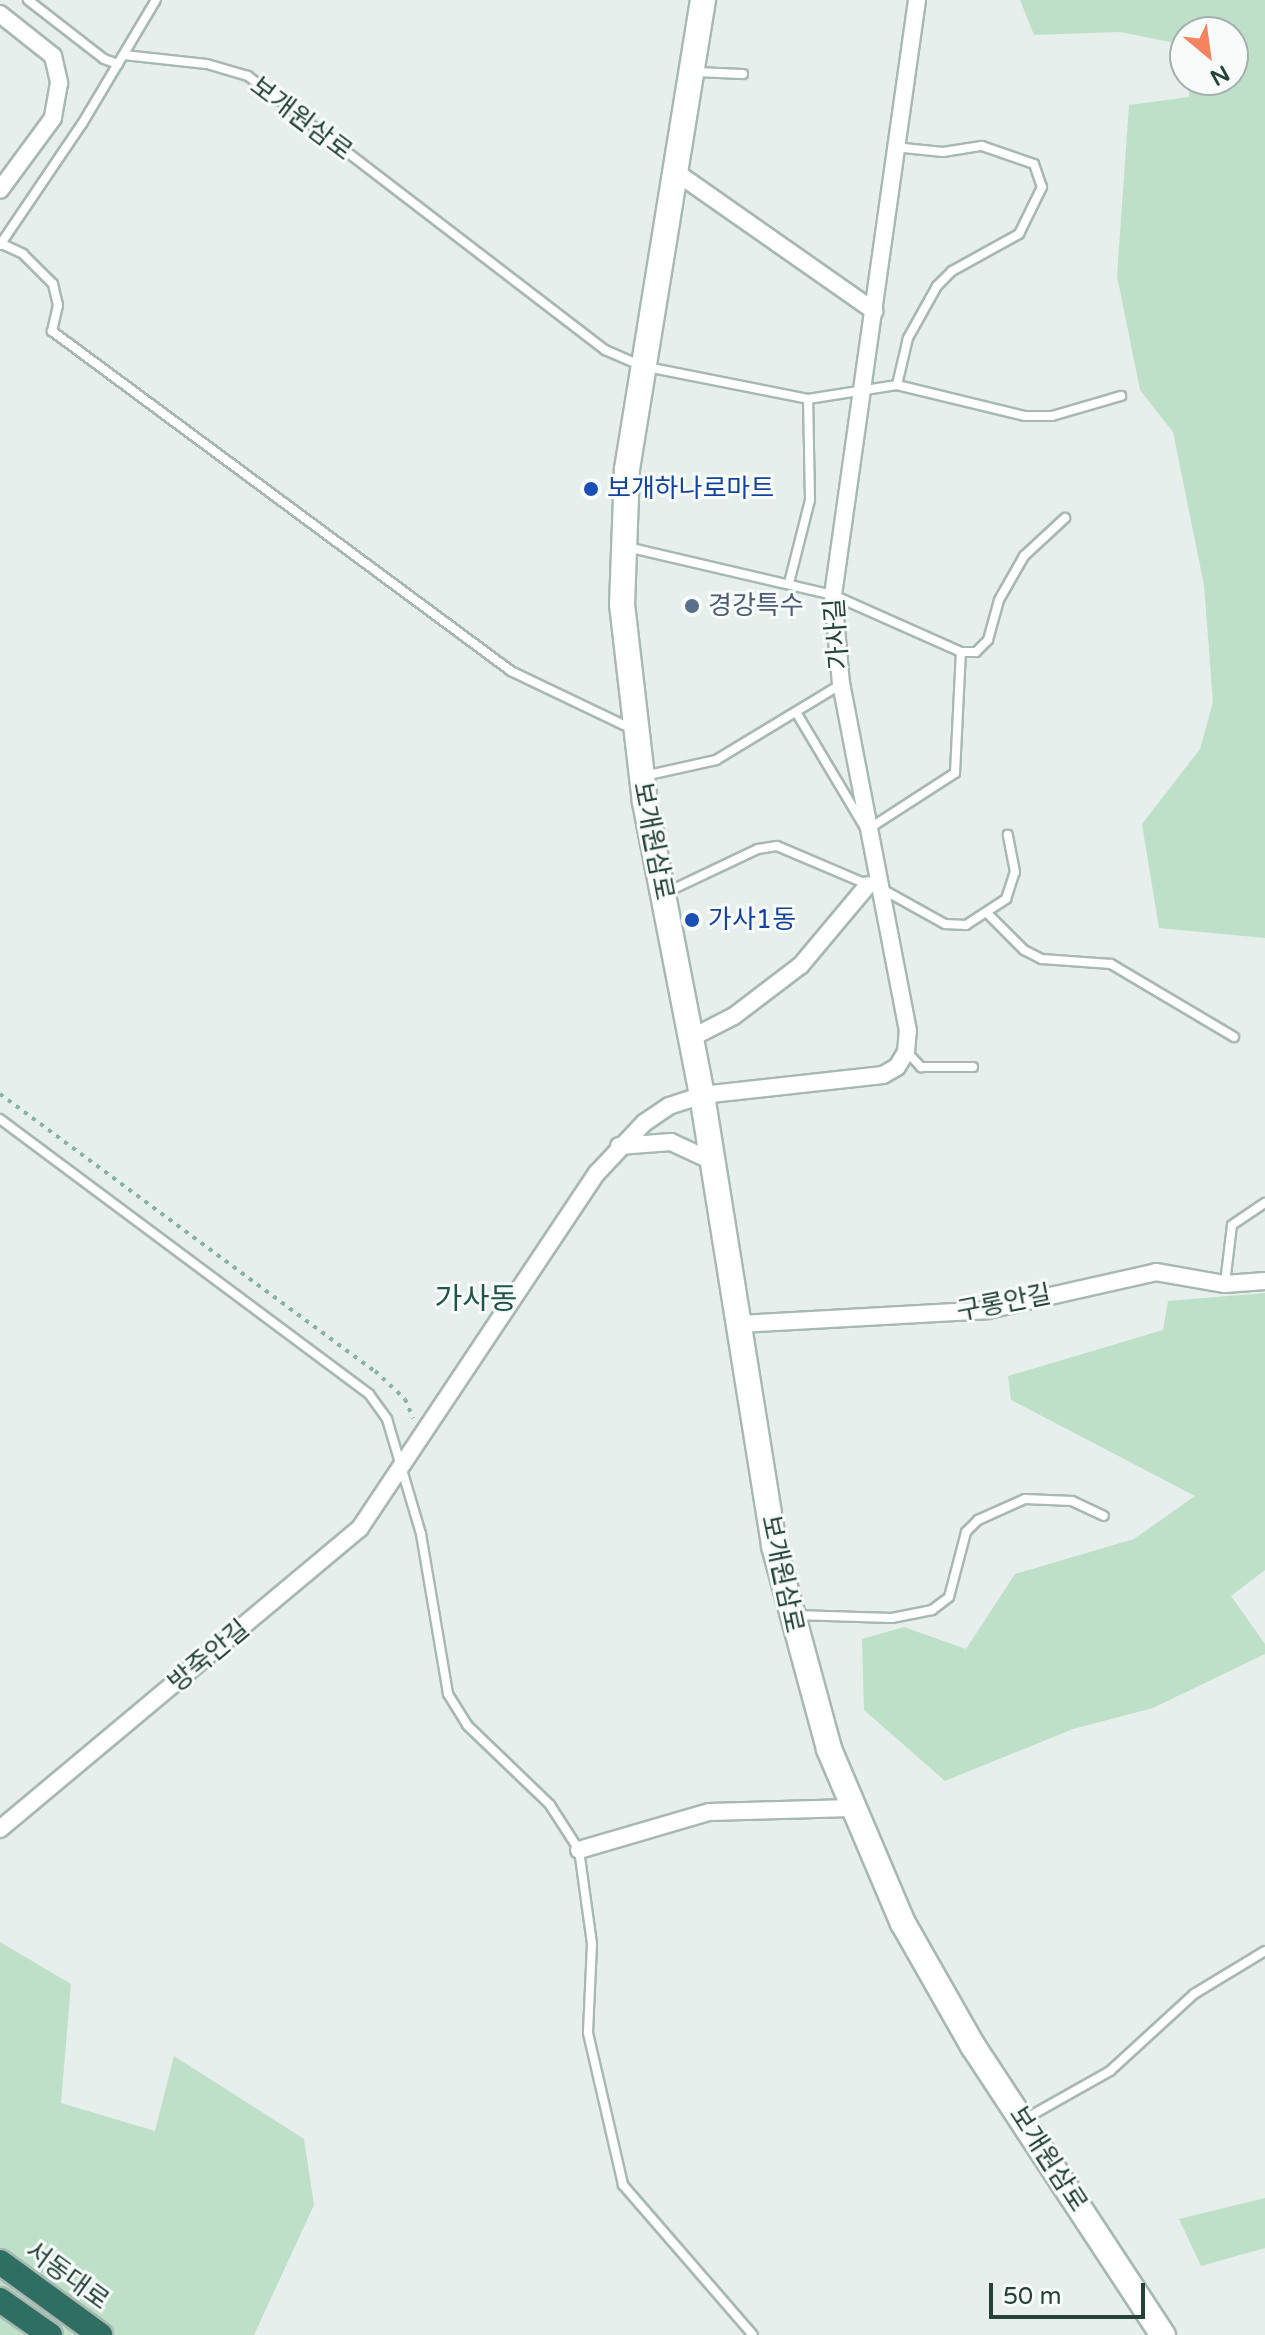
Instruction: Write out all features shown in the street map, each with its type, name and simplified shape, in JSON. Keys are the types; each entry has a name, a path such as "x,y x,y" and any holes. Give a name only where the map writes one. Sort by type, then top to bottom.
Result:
{"highway":[{"name":"서동대로","path":"0,2262 100,2335"},
{"path":"0,2300 50,2335"}],"main road":[{"name":"보개원삼로","path":"703,0 694,72 627,469 622,604 633,729 714,1162 760,1472 807,1681 852,1808 938,1986 1163,2335"}],"street":[{"name":"가사길","path":"906,1052 908,1031 875,887 870,833 841,684 833,595 864,387 892,147 917,0"},
{"path":"0,14 53,56 59,83 53,118 0,190"},
{"path":"677,173 874,311"},
{"path":"691,1038 734,1016 801,965 875,887"},
{"path":"702,1095 883,1075 897,1067 906,1052"},
{"name":"방죽안길","path":"0,1829 340,1549 403,1468 421,1435 619,1146 669,1106 702,1095"},
{"path":"619,1146 671,1142 714,1162"},
{"name":"구롱안길","path":"739,1324 988,1310 1156,1272 1225,1284 1265,1281"},
{"path":"579,1850 709,1812 852,1808"}],"lane":[{"path":"28,0 104,59 118,64"},
{"path":"156,0 1,245 23,254 53,284 58,305 52,331 511,671 633,729"},
{"name":"보개원삼로","path":"124,55 207,64 248,76 605,350 642,366"},
{"path":"694,72 743,74"},
{"path":"892,147 943,152 982,146 1034,164 1042,187 1019,234 952,271 937,286 908,338 897,385"},
{"path":"642,366 808,399 864,387 897,385 985,411 1025,416 1052,416 1121,396"},
{"path":"789,583 810,500 808,399"},
{"path":"624,546 833,595 961,652 976,652 988,640 999,600 1024,556 1065,518"},
{"path":"796,712 870,833 955,773 961,652"},
{"path":"641,777 716,760 841,684"},
{"path":"663,894 758,849 777,846 875,887 945,924 966,925 988,914 1006,899 1015,872 1008,835"},
{"path":"988,914 1024,950 1042,959 1111,964 1234,1037"},
{"path":"906,1052 921,1067 973,1067"},
{"path":"0,1119 369,1394 387,1419 421,1534 448,1694 467,1725 550,1805 579,1850 592,1944 588,2033 623,2185 753,2335"},
{"path":"1225,1284 1232,1225 1265,1203"},
{"path":"790,1614 892,1618 932,1610 949,1597 966,1532 978,1520 1025,1499 1072,1501 1104,1516"},
{"path":"1022,2120 1110,2071 1194,1994 1265,1951"}],"path":[{"path":"0,1094 375,1371 405,1399 421,1435"}],"green space":[{"path":"1020,0 1265,0 1265,938 1159,928 1142,824 1200,749 1213,702 1204,585 1173,432 1140,390 1117,276 1129,105 1189,96 1249,96 1249,16 1169,16 1169,42 1120,32 1034,35"},
{"path":"1265,1293 1265,1570 1231,1596 1265,1644 1265,1654 1153,1708 1073,1729 945,1781 864,1710 862,1639 904,1627 966,1649 1015,1574 1134,1539 1195,1496 1011,1400 1008,1376 1163,1330 1168,1301"},
{"path":"0,1942 71,1984 61,2103 155,2131 174,2056 304,2139 314,2205 254,2335 0,2335"},
{"path":"1265,2198 1265,2248 1201,2266 1179,2219"}],"place":[{"name":"보개하나로마트","path":"591,489"},
{"name":"경강특수","path":"692,606"},
{"name":"가사1동","path":"692,920"}],"district":[{"name":"가사동","path":"476,1300"}]}
